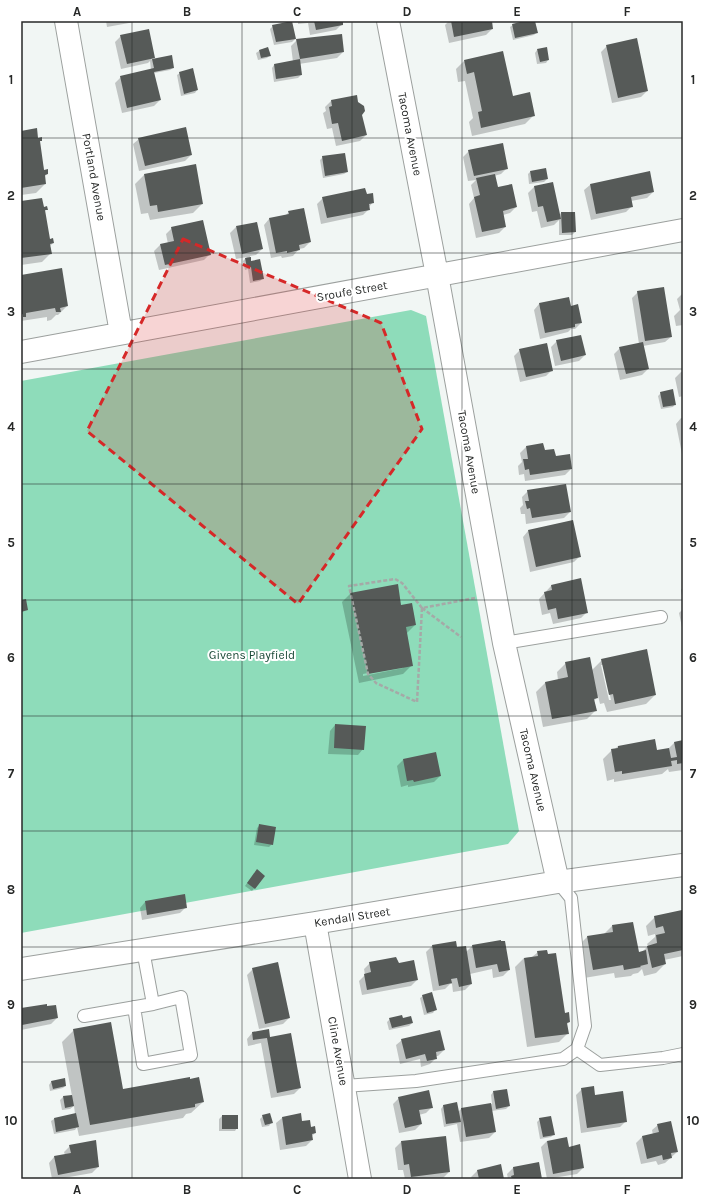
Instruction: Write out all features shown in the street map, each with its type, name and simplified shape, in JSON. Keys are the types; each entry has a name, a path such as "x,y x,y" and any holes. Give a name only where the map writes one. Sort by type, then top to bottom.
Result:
{"street":[{"name":"Portland Avenue","path":"66,21 121,333"},
{"name":"Tacoma Avenue","path":"388,21 437,275 504,643 558,882"},
{"name":"Sroufe Street","path":"21,352 683,230"},
{"name":"Kendall Street","path":"21,969 315,923 558,882 683,865"},
{"name":"Cline Avenue","path":"315,923 360,1179"}],"lane":[{"path":"504,643 661,617"},
{"path":"344,1086 416,1080 563,1059 577,1049 585,1026 571,898 558,882"},
{"path":"143,950 153,1004"},
{"path":"84,1016 134,1007 153,1004 181,997 191,1055 144,1064 134,1007"},
{"path":"577,1049 600,1064 663,1058 683,1054"}],"path":[{"path":"422,608 417,702 376,683 368,674 349,586 395,579 402,583 422,608 461,637"},
{"path":"422,608 495,594"}],"highlighted area":[{"path":"183,239 381,323 422,429 298,604 87,431"}],"green space":[{"name":"Givens Playfield","path":"411,310 426,316 519,831 508,844 21,933 21,381"}],"building":[{"path":"292,21 296,39 276,42 272,25"},
{"path":"314,21 343,21 343,25 316,30"},
{"path":"451,21 492,21 493,29 454,37"},
{"path":"524,21 535,21 538,33 515,38 512,24"},
{"path":"149,29 155,58 127,64 120,35"},
{"path":"342,34 344,52 300,59 296,39"},
{"path":"637,38 648,91 618,98 606,45"},
{"path":"268,47 271,56 261,58 259,50"},
{"path":"547,47 549,60 540,62 537,49"},
{"path":"503,51 513,96 530,92 535,116 481,128 478,112 482,111 474,72 467,74 464,60"},
{"path":"172,55 174,68 154,72 161,100 127,108 120,76 154,68 152,59"},
{"path":"300,59 302,75 276,79 274,64"},
{"path":"193,68 198,90 184,94 179,72"},
{"path":"357,95 358,102 364,106 365,111 362,115 367,135 342,141 338,123 332,124 329,107 332,106 331,100"},
{"path":"186,127 192,155 145,166 138,138"},
{"path":"37,128 38,138 42,137 42,141 40,141 44,170 48,169 48,174 45,175 46,184 21,188 21,131"},
{"path":"503,143 508,169 474,176 468,150"},
{"path":"345,153 348,172 325,176 322,156"},
{"path":"196,164 203,204 158,212 157,205 150,206 144,174"},
{"path":"546,168 548,179 532,182 530,171"},
{"path":"650,171 654,192 631,197 633,207 596,214 590,184"},
{"path":"495,174 498,187 512,184 517,207 503,211 506,227 482,232 474,197 480,195 476,178"},
{"path":"553,182 561,219 547,222 543,206 538,207 534,186"},
{"path":"365,188 367,194 373,193 374,203 369,204 370,210 327,218 322,197"},
{"path":"42,198 44,207 47,206 48,210 45,210 50,239 53,238 54,243 50,244 52,254 21,258 21,201"},
{"path":"304,208 311,242 299,245 300,250 287,253 287,251 276,253 269,218 289,214 288,211"},
{"path":"561,212 575,212 576,232 562,233"},
{"path":"203,220 211,255 165,265 160,244 174,241 171,227"},
{"path":"257,222 263,249 242,254 236,226"},
{"path":"251,257 251,261 260,259 264,279 253,281 251,267 247,268 245,258"},
{"path":"62,268 68,306 60,308 61,312 56,312 55,308 26,313 26,317 23,317 23,314 21,315 21,275"},
{"path":"664,287 672,337 645,341 637,291"},
{"path":"569,297 571,306 578,304 582,323 575,324 575,327 545,333 539,303"},
{"path":"581,335 586,355 561,361 556,340"},
{"path":"643,342 649,369 626,374 619,347"},
{"path":"547,343 553,371 526,377 519,349"},
{"path":"673,389 676,405 663,407 660,392"},
{"path":"543,443 545,450 554,449 556,456 570,454 572,469 530,475 529,469 525,470 523,459 528,459 526,446"},
{"path":"566,484 571,512 532,518 530,508 527,509 525,501 529,501 527,490"},
{"path":"573,520 581,557 536,567 528,530"},
{"path":"581,578 588,613 558,619 556,608 548,610 544,592 552,590 551,585"},
{"path":"398,584 401,605 412,603 416,625 406,627 413,666 368,674 350,593"},
{"path":"26,599 28,610 21,612 21,600"},
{"path":"647,649 656,695 615,704 613,694 609,695 601,659"},
{"path":"590,657 598,698 594,699 597,711 552,719 545,682 568,677 565,662"},
{"path":"335,724 366,726 364,750 334,748"},
{"path":"655,739 657,750 669,748 671,758 677,757 674,742 683,740 683,763 677,764 677,760 671,761 672,766 622,774 622,771 615,772 611,749 618,748 618,746"},
{"path":"436,752 441,776 414,782 413,780 407,781 403,759"},
{"path":"259,824 276,827 273,845 256,842"},
{"path":"257,869 265,876 255,889 247,883"},
{"path":"185,894 187,908 147,915 145,901"},
{"path":"682,910 683,950 664,954 666,964 652,968 647,946 657,943 656,935 665,933 663,926 656,928 654,916"},
{"path":"633,922 639,952 646,950 648,964 640,966 641,967 624,970 623,965 593,970 587,936 613,932 612,925"},
{"path":"501,940 505,941 510,970 499,972 497,964 476,968 472,945"},
{"path":"456,941 457,947 466,946 472,984 459,987 457,978 451,979 452,983 439,986 432,945"},
{"path":"547,950 548,954 556,953 565,1013 569,1012 570,1022 567,1023 569,1034 535,1038 524,958 538,956 537,951"},
{"path":"396,957 399,963 414,960 418,980 367,990 364,974 371,972 369,962"},
{"path":"278,962 290,1018 265,1024 252,968"},
{"path":"432,992 437,1010 427,1013 422,995"},
{"path":"47,1004 47,1006 56,1005 58,1018 22,1025 21,1008"},
{"path":"402,1015 403,1018 411,1016 413,1023 392,1028 389,1018"},
{"path":"111,1022 123,1089 190,1077 190,1079 199,1077 204,1102 195,1104 195,1107 90,1125 73,1029"},
{"path":"269,1029 270,1037 291,1033 301,1088 277,1093 267,1038 253,1040 252,1032"},
{"path":"440,1030 445,1050 436,1052 437,1059 427,1061 425,1054 406,1059 401,1039"},
{"path":"65,1078 66,1086 53,1089 51,1081"},
{"path":"594,1086 595,1095 623,1091 627,1122 587,1128 581,1088"},
{"path":"507,1089 510,1106 496,1109 493,1091"},
{"path":"429,1090 433,1108 419,1110 422,1124 405,1128 398,1097"},
{"path":"72,1095 74,1106 65,1108 63,1096"},
{"path":"457,1102 461,1122 446,1124 443,1105"},
{"path":"491,1103 496,1132 466,1137 461,1108"},
{"path":"76,1113 79,1127 56,1132 54,1118"},
{"path":"270,1113 273,1123 265,1125 262,1115"},
{"path":"301,1113 302,1121 310,1120 311,1127 315,1126 316,1133 312,1134 313,1140 286,1145 282,1117"},
{"path":"222,1115 238,1115 238,1129 222,1129"},
{"path":"551,1116 555,1135 543,1137 539,1118"},
{"path":"671,1121 678,1152 671,1153 672,1158 663,1160 662,1155 647,1159 642,1136 659,1132 657,1124"},
{"path":"446,1136 450,1172 411,1177 409,1164 404,1165 401,1141"},
{"path":"567,1137 569,1147 580,1144 584,1168 553,1174 547,1141"},
{"path":"96,1140 99,1167 58,1175 54,1156 71,1153 69,1145"},
{"path":"539,1162 542,1179 512,1179 511,1176 514,1175 513,1167"},
{"path":"501,1164 504,1179 479,1179 477,1170"}]}
